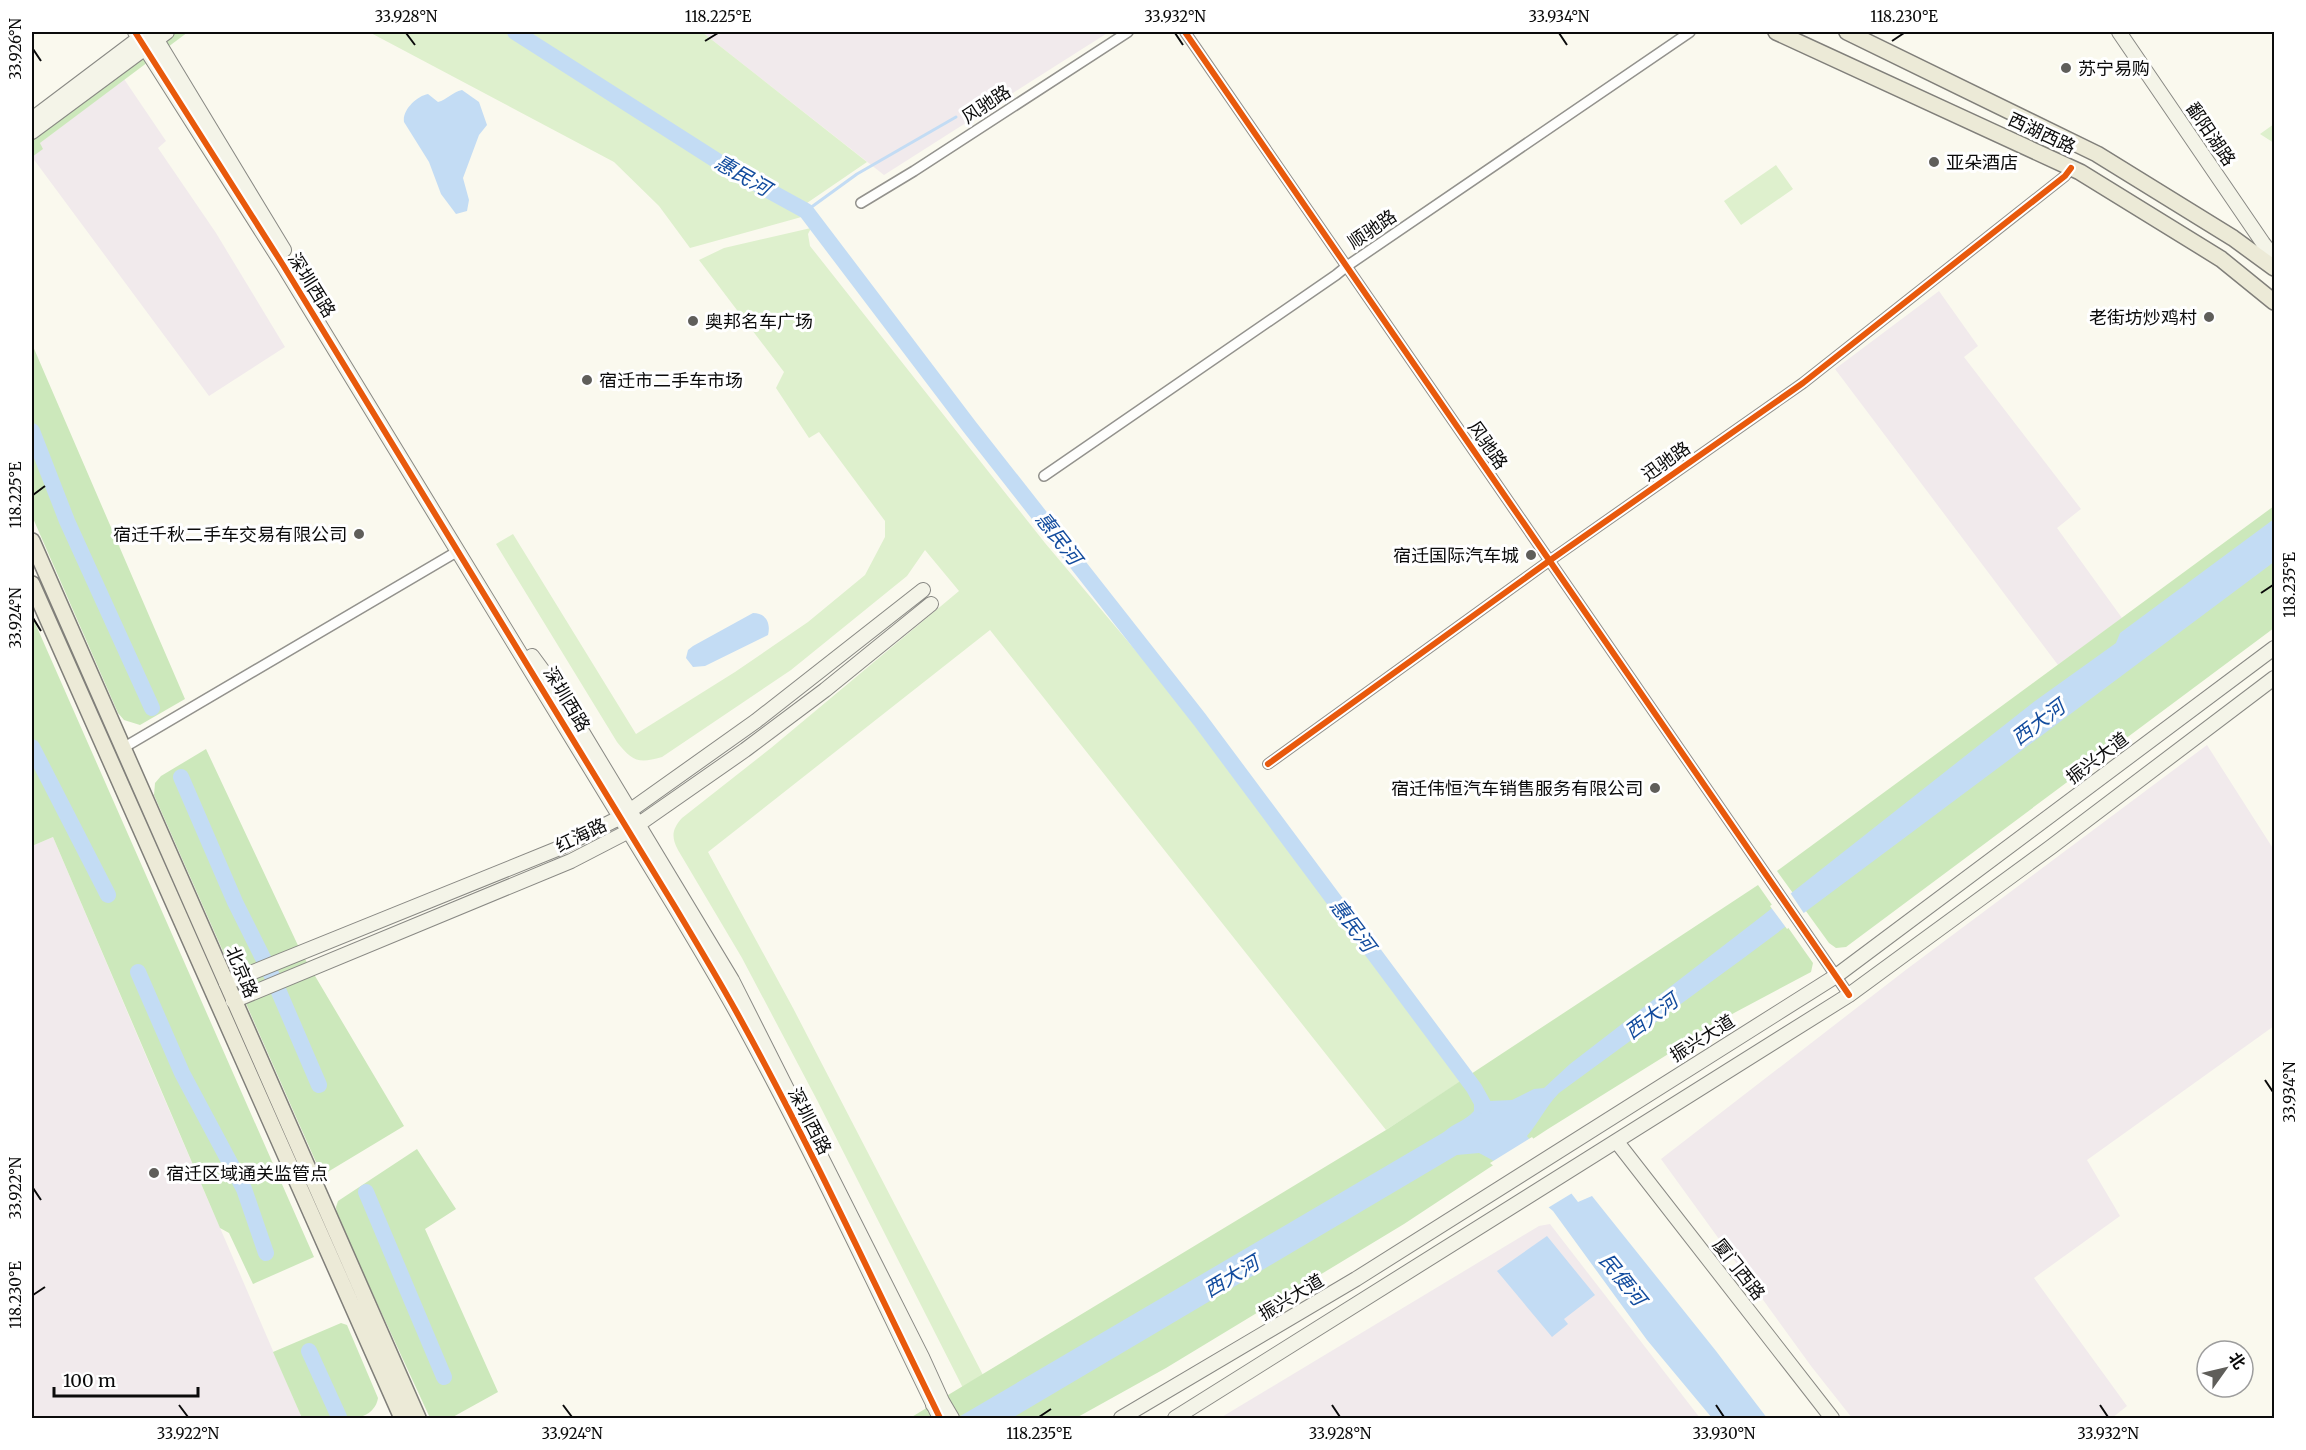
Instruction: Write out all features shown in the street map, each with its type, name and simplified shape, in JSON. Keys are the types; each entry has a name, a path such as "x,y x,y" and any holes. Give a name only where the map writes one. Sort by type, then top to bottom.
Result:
{"main road":[{"name":"西湖西路","path":"1776,32 2071,168 2221,259 2274,302"},
{"name":"西湖西路","path":"1847,32 2097,154 2233,238 2274,268"},
{"name":"北京路","path":"32,541 418,1419"},
{"name":"北京路","path":"32,584 402,1419"}],"street":[{"name":"风驰路","path":"861,203 1128,32"},
{"name":"风驰路","path":"1185,32 1849,995"},
{"name":"顺驰路","path":"1044,476 1690,32"},
{"name":"鄱阳湖路","path":"2119,32 2274,256"},
{"path":"32,119 149,36"},
{"path":"32,132 149,36"},
{"name":"深圳西路","path":"149,36 458,551 626,814"},
{"name":"深圳西路","path":"149,36 528,650 557,690 753,1044 939,1408 952,1419"},
{"name":"迅驰路","path":"1268,764 1549,561 1803,383 2065,176 2071,168"},
{"path":"123,748 458,551"},
{"name":"红海路","path":"226,983 557,849 626,814 756,721 923,590"},
{"name":"红海路","path":"233,1001 572,861 634,828 825,690 931,604"},
{"name":"振兴大道","path":"1121,1419 1356,1280 1836,976 2274,648"},
{"path":"1175,1419 1849,995 2043,854 2274,678"},
{"name":"厦门西路","path":"1617,1142 1832,1419"}],"shaded area":[{"path":"702,32 1109,32 884,175"},
{"path":"124,79 166,141 158,148 216,233 285,347 209,396 32,157 42,149 40,143"},
{"path":"1939,291 1978,346 1964,357 2081,509 2057,528 2122,618 2058,665 1835,369"},
{"path":"2207,745 2274,850 2274,1026 2087,1160 2120,1216 2034,1278 2127,1406 2112,1418 1852,1418 1811,1366 1661,1159 1907,969"},
{"name":"宿迁区域通关监管点","path":"53,837 302,1418 32,1418 32,846"},
{"path":"1550,1224 1700,1418 1220,1418 1539,1226"}],"green space":[{"path":"176,32 188,32 40,143 43,149 32,157 32,138"},
{"path":"369,32 504,32 729,172 805,216 690,248 659,206 614,162"},
{"path":"524,32 702,32 867,162 807,203 801,204 726,161"},
{"path":"2274,124 2274,143 2260,134"},
{"path":"1776,165 1793,189 1741,225 1724,201"},
{"path":"811,228 808,234 810,246 1045,543 1163,683 1461,1081 1386,1130 990,630 708,852 793,1008 983,1375 963,1388 742,958 674,841 674,830 682,818 771,748 959,591 925,550 907,576 791,670 662,757 641,760 632,757 617,742 496,544 513,534 636,734 735,672 808,622 865,575 885,537 885,521 819,432 809,438 776,388 784,372 699,260 724,248"},
{"path":"32,344 185,699 140,725 124,720 118,713 32,516"},
{"path":"2274,506 2274,628 1846,947 1836,948 1829,943 1777,871"},
{"path":"32,616 314,1257 253,1284 229,1233 220,1228 53,837 32,846"},
{"path":"206,749 302,954 404,1126 326,1173 319,1169 154,795 155,783 161,776"},
{"path":"1758,885 1813,963 1811,972 1734,1013 1548,1129 1404,1224 1166,1368 1076,1418 910,1418 1386,1130"},
{"path":"417,1149 456,1209 425,1229 498,1392 451,1418 430,1418 337,1216 338,1201"},
{"path":"341,1323 347,1325 378,1398 374,1408 358,1418 347,1420 302,1418 273,1352"}],"water":[{"path":"462,90 479,102 487,125 479,135 463,178 469,200 467,211 456,214 441,194 429,162 404,122 404,117 411,104 424,95 428,94 438,102"},
{"path":"2274,519 2274,562 1559,1093 1527,1136 1578,1202 1592,1196 1767,1418 1712,1418 1647,1340 1553,1211 1494,1161 1479,1153 1457,1155 1012,1418 957,1418 1444,1132 1474,1111 1474,1088 1490,1101 1512,1100 1534,1089 1544,1088 1570,1064 2035,701 2116,643 2120,633"},
{"path":"753,613 764,617 769,626 768,635 705,666 693,667 686,658 688,650"},
{"path":"1547,1236 1595,1295 1564,1319 1568,1324 1552,1337 1497,1271"}],"pier":[{"path":"1789,891 1805,915 1787,929 1770,906"},
{"path":"1532,1137 1574,1192 1546,1209 1490,1163"}],"waterway":[{"name":"惠民河","path":"515,32 733,171 806,211 969,426 1200,720 1474,1088 1484,1106"},
{"path":"806,211 857,174 956,117"},
{"path":"32,431 67,521 152,708"},
{"path":"32,747 108,895"},
{"path":"181,777 235,902 273,978 319,1085"},
{"path":"138,972 182,1073 244,1189 266,1253"},
{"path":"366,1192 444,1377"},
{"path":"309,1351 339,1417"}],"cycle path":[{"path":"135,32 283,265 714,973 816,1164 940,1418"},
{"path":"1185,32 1849,995"},
{"path":"1268,764 1549,561 1803,383 2065,176 2071,168"}],"place":[{"name":"苏宁易购","path":"2066,68"},
{"name":"亚朵酒店","path":"1934,162"},
{"name":"老街坊炒鸡村","path":"2209,317"},
{"name":"奥邦名车广场","path":"693,321"},
{"name":"宿迁市二手车市场","path":"587,380"},
{"name":"宿迁千秋二手车交易有限公司","path":"359,534"},
{"name":"宿迁国际汽车城","path":"1531,555"},
{"name":"宿迁伟恒汽车销售服务有限公司","path":"1655,788"},
{"name":"宿迁区域通关监管点","path":"154,1173"}],"water label":[{"name":"西大河","path":"2038,722"},
{"name":"西大河","path":"1651,1016"},
{"name":"西大河","path":"1231,1276"},
{"name":"民便河","path":"1623,1279"}]}
